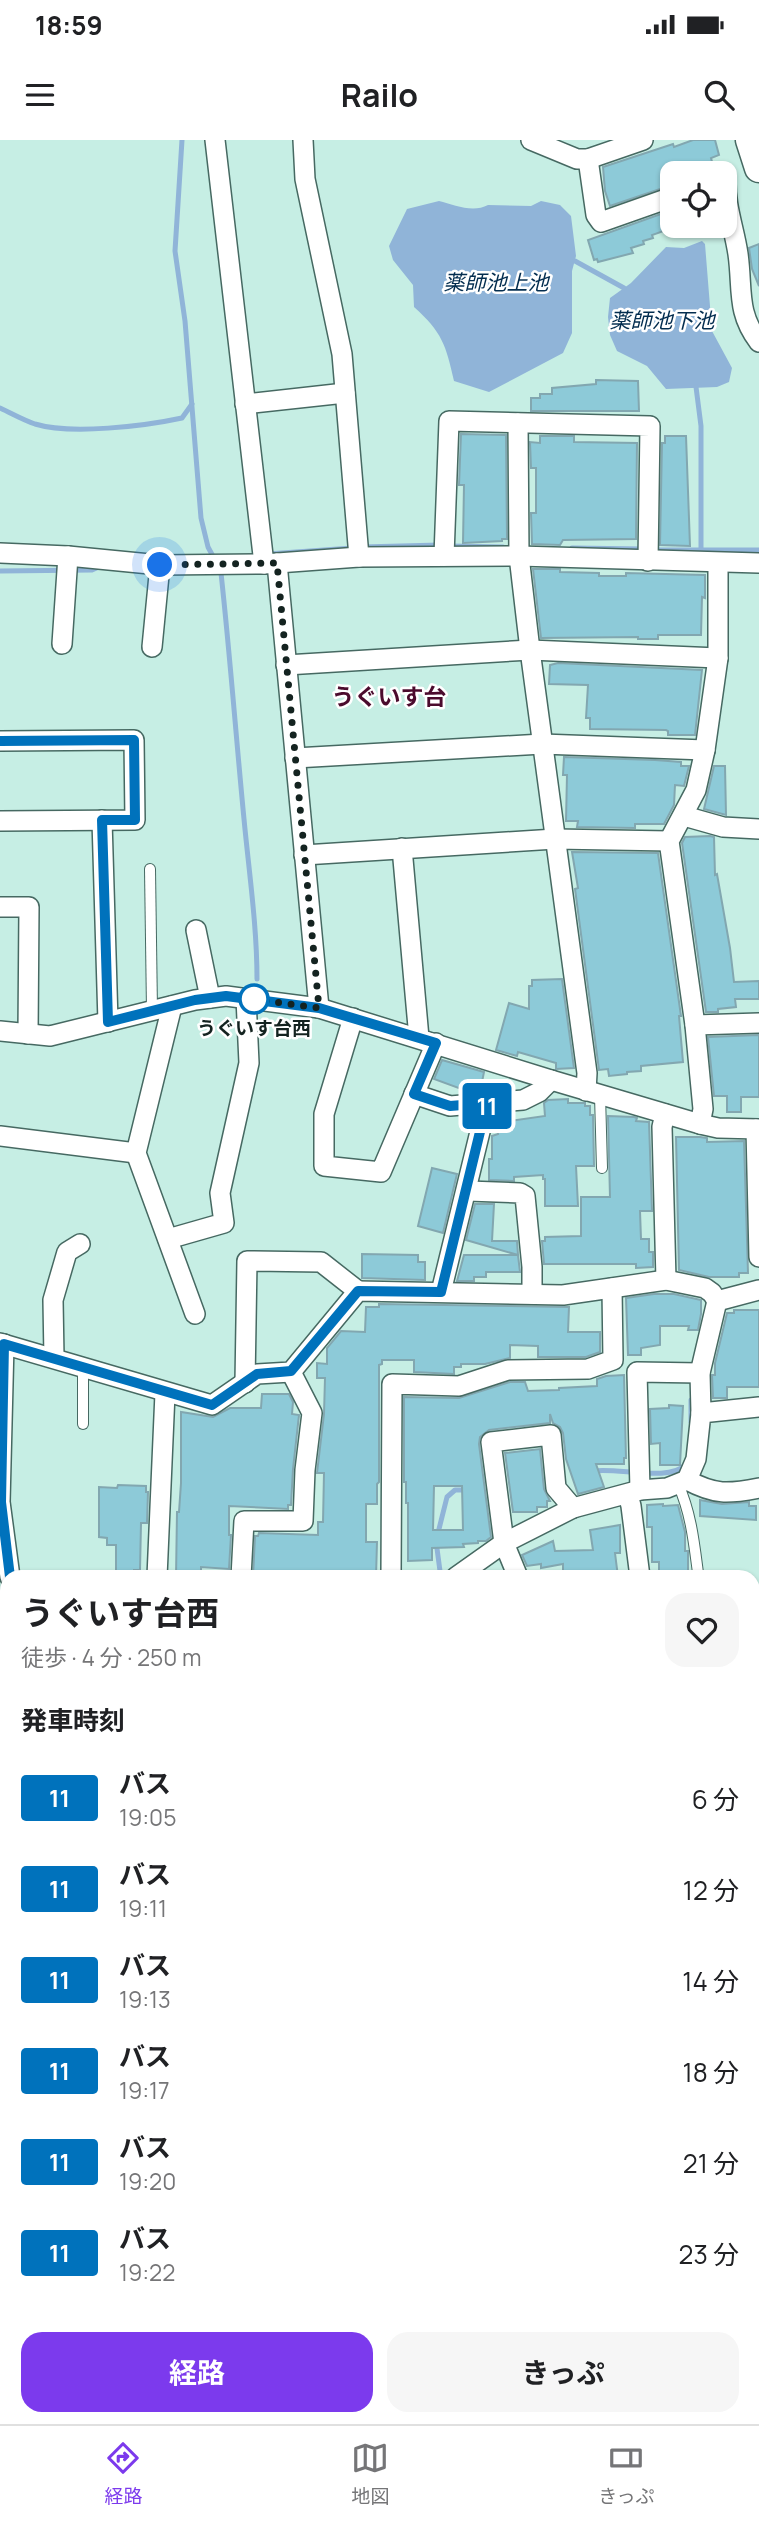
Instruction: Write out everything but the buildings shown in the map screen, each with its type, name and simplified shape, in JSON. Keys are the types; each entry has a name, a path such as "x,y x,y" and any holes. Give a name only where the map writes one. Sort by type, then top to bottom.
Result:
{"street":[{"path":"215,140 245,404 267,559 286,665 319,1008"},
{"path":"303,140 305,179 317,245 342,354 359,550"},
{"path":"531,140 577,159 595,151 643,140"},
{"path":"737,176 759,170 750,140"},
{"path":"595,151 596,215 601,222 660,201"},
{"path":"734,238 742,313 759,342"},
{"path":"245,404 345,393"},
{"path":"444,549 449,421 650,426 648,554"},
{"path":"519,423 519,550 530,650 587,1073 593,1093"},
{"path":"0,553 160,565 216,565 359,550 444,549 648,554 718,563 759,563"},
{"path":"62,644 68,556"},
{"path":"700,1124 703,1109 695,1025 669,841 696,790 705,750 719,658 718,563"},
{"path":"152,647 160,565"},
{"path":"286,665 530,650 719,658"},
{"path":"0,741 134,740 135,820 0,821"},
{"path":"295,758 542,744 705,750"},
{"path":"684,816 723,827 759,829"},
{"path":"102,820 108,1022"},
{"path":"303,855 555,839 669,841"},
{"path":"353,1018 324,1114 324,1166 381,1171 414,1094 427,1041 402,848"},
{"path":"0,907 29,907 28,1034"},
{"path":"195,930 210,998"},
{"path":"0,1031 50,1036 210,998 246,998 319,1008 700,1124 718,1128 757,1129 759,1257"},
{"path":"168,1239 224,1223 220,1193 249,1063 246,998"},
{"path":"172,1006 136,1153 195,1314"},
{"path":"695,1025 759,1023"},
{"path":"414,1094 450,1106 523,1100 539,1092 551,1080"},
{"path":"441,1292 468,1191 487,1103"},
{"path":"664,1114 662,1127 666,1280"},
{"path":"0,1136 136,1153"},
{"path":"468,1191 520,1192 525,1196 533,1267 532,1294"},
{"path":"54,1358 53,1300 67,1252 80,1244"},
{"path":"245,1383 247,1261 321,1262 358,1291 563,1295 666,1280 705,1288 717,1301 700,1373 701,1413 696,1459 682,1482"},
{"path":"391,1570 392,1384 459,1386 508,1370 588,1369 613,1360 612,1288"},
{"path":"717,1301 759,1290"},
{"path":"9,1570 1,1502 2,1343 212,1405 257,1374 291,1371 358,1291"},
{"path":"241,1570 244,1521 303,1521 305,1470 312,1413 291,1371"},
{"path":"639,1570 631,1506 634,1492 637,1372 700,1373"},
{"path":"157,1570 165,1393"},
{"path":"701,1413 759,1407"},
{"path":"515,1570 504,1543 491,1442 551,1435 556,1488 573,1508"},
{"path":"466,1570 504,1543 573,1508 682,1482 707,1490 733,1493 759,1488"}],"lane":[{"path":"150,869 152,1011"},
{"path":"593,1093 602,1168"},
{"path":"83,1366 83,1424"},
{"path":"682,1482 698,1570"}],"water":[{"name":"薬師池上池","path":"439,201 463,208 476,208 488,205 531,206 541,201 560,205 571,216 576,256 572,271 572,333 563,353 489,392 454,381 442,340 414,307 413,285 393,260 389,246 407,209"},
{"name":"薬師池下池","path":"702,241 705,244 712,331 732,368 729,382 717,387 666,389 647,366 617,351 610,335 610,298 631,283 666,247 684,248"}],"waterway":[{"path":"182,140 175,251 185,321 201,518 208,547 215,560"},
{"path":"575,261 624,288"},
{"path":"696,387 701,426 701,550"},
{"path":"0,408 35,424 88,429 182,418 192,404"},
{"path":"362,547 440,545"},
{"path":"450,546 503,547"},
{"path":"268,554 352,548"},
{"path":"572,548 643,549"},
{"path":"653,550 759,550"},
{"path":"0,571 92,570 101,566"},
{"path":"219,569 256,939 257,979"},
{"path":"691,1400 691,1422"},
{"path":"593,1471 668,1473 685,1465"},
{"path":"440,1570 436,1541 447,1497 455,1490 467,1490"}],"bus line":[{"name":"11","path":"0,741 134,740 135,820 102,820 108,1022 195,1000 226,996 319,1008 436,1043 414,1094 450,1106 487,1103 468,1191 441,1292 358,1291 291,1371 257,1374 212,1405 4,1344 1,1502 9,1570"}],"place":[{"name":"うぐいす台西","path":"254,999"}],"district":[{"name":"うぐいす台","path":"389,697"}],"route":[{"path":"160,565 277,563 319,1008 246,998 254,999"}]}
